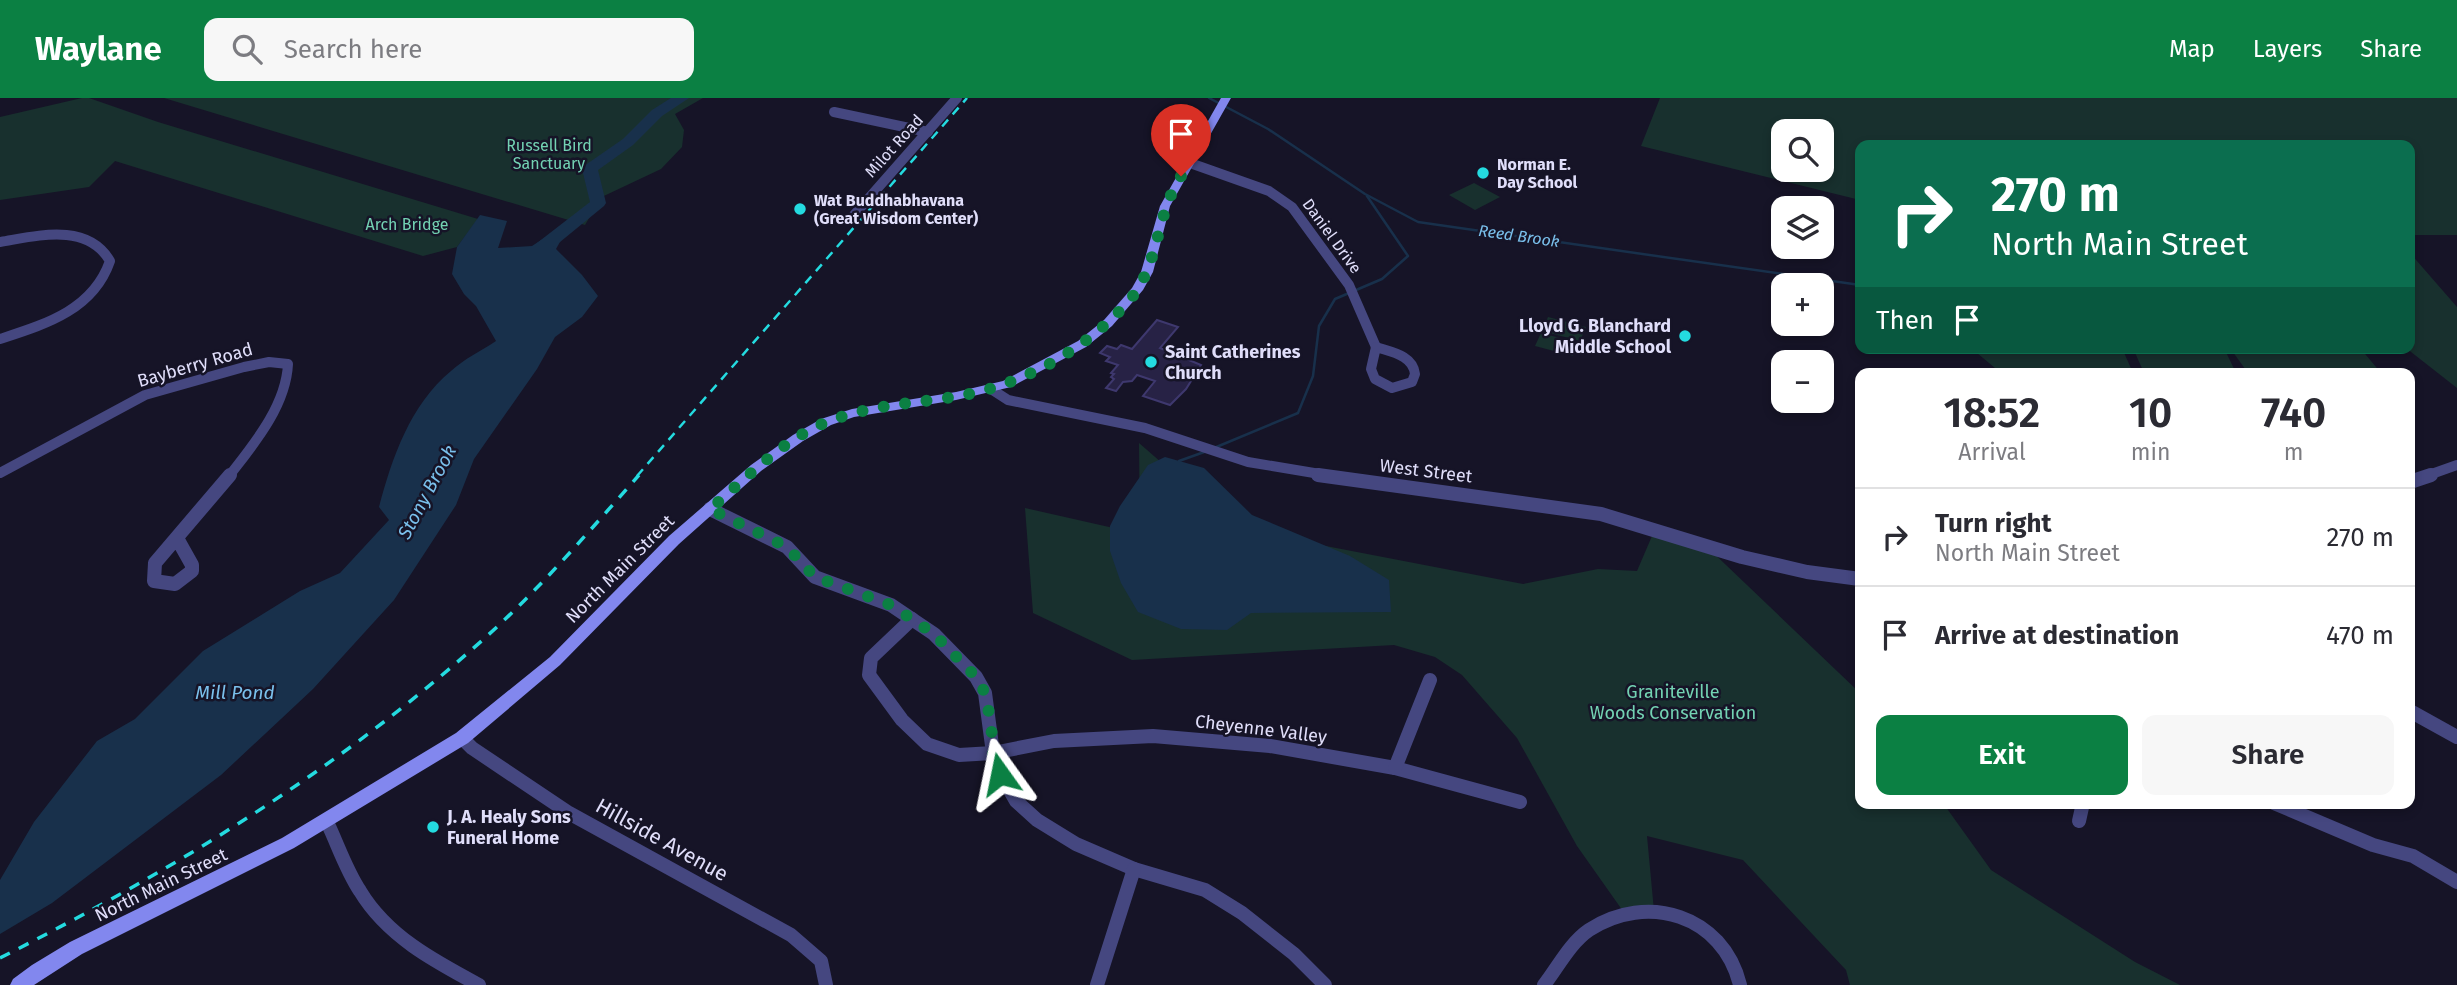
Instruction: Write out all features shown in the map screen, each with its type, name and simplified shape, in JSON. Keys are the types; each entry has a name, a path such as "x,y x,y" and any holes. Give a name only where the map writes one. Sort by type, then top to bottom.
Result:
{"main road":[{"name":"North Main Street","path":"19,985 76,948 327,822 462,738 555,661 664,549 756,468 798,438 826,422 852,413 991,389 1030,373 1082,344 1130,300 1147,272 1164,206 1224,103"}],"street":[{"name":"Milot Road","path":"854,215 957,98"},
{"path":"834,112 928,132"},
{"name":"Daniel Drive","path":"1190,163 1269,191 1292,206 1343,276 1376,347 1371,369 1379,383 1392,388 1412,382 1416,372 1408,359 1376,347"},
{"path":"0,242 51,236 86,238 102,246 110,261 99,285 75,307 44,324 0,339"},
{"name":"Bayberry Road","path":"0,473 145,396 244,367 268,362 288,365 289,377 285,387 256,442 228,481 186,526 178,540"},
{"name":"West Street","path":"991,389 1008,401 1145,428 1248,462 1283,470 1601,514 1742,557 1807,572 1855,578"},
{"path":"2415,480 2457,464"},
{"path":"710,509 787,547 815,577 891,605 934,634 976,677 985,693 993,753 1000,774 1016,801 1037,820 1076,844 1134,869 1205,890 1242,912 1294,954 1325,985"},
{"name":"Cheyenne Valley","path":"912,619 871,658 869,675 902,720 927,744 959,755 993,753 1054,741 1153,736 1270,746 1395,768 1520,802"},
{"path":"1395,768 1430,681"},
{"path":"2415,714 2457,737"},
{"name":"Hillside Avenue","path":"462,738 472,748 569,813 790,934 824,963 826,985"},
{"path":"2079,821 2082,809"},
{"path":"2288,809 2373,845 2413,856 2457,882"},
{"path":"327,822 365,900 377,914 431,959 479,985"},
{"path":"1097,985 1116,917 1134,869"},
{"path":"1545,985 1587,932 1625,914 1654,911 1683,915 1710,932 1732,959 1740,985"}],"green space":[{"name":"Arch Bridge","path":"82,98 478,219 457,247 423,256 115,161 89,187 0,200 0,117"},
{"name":"Russell Bird Sanctuary","path":"164,98 703,98 675,114 684,130 682,147 661,169 589,203 592,213 585,225"},
{"path":"1660,98 2457,98 2457,235 2415,235 2415,140 1855,140 1855,199 1787,182 1834,182 1834,119 1771,119 1771,178 1641,146"},
{"path":"1474,183 1500,197 1475,210 1449,195"},
{"path":"2415,259 2457,307 2457,388 2414,354"},
{"path":"1548,317 1586,327 1580,341 1542,331"},
{"path":"1541,333 1579,343 1573,356 1535,346"},
{"path":"1978,354 2125,354 2131,368 1995,368"},
{"path":"2136,354 2227,354 2234,368 2142,368"},
{"path":"2234,354 2365,354 2377,368 2244,368"},
{"name":"Graniteville Woods Conservation","path":"1139,443 1238,529 1523,584 1598,569 1637,571 1655,529 1704,544 1855,688 1855,809 1947,809 1991,870 2135,962 2180,985 1850,985 1846,970 1743,860 1647,836 1654,911 1625,914 1577,846 1517,738 1462,675 1435,657 1394,645 1132,660 1033,613 1025,508 1140,534"}],"water":[{"name":"Mill Pond","path":"480,215 507,221 498,248 532,246 558,229 566,231 556,249 598,296 582,317 555,337 537,369 474,459 456,505 394,600 313,689 221,775 52,903 0,934 0,880 34,822 97,741 135,719 203,651 300,591 340,573 389,520 379,507 397,451 414,416 424,400 451,371 496,341 476,306 464,294 452,274 457,247"},
{"path":"1165,457 1204,468 1252,515 1350,556 1389,580 1391,612 1251,613 1227,630 1181,629 1138,612 1121,583 1110,551 1110,526 1148,465"}],"building":[{"name":"Saint Catherines Church","path":"1157,320 1178,327 1160,348 1201,365 1186,389 1170,405 1143,396 1155,381 1137,375 1132,381 1123,382 1116,391 1106,388 1114,379 1111,377 1114,374 1111,373 1118,365 1106,361 1110,357 1100,353 1107,346 1117,349 1121,345 1132,349"}],"waterway":[{"name":"Stony Brook","path":"543,247 598,203 590,169 628,142 657,113 682,98"},
{"name":"Reed Brook","path":"1209,98 1268,129 1365,194 1418,222 1855,284"},
{"path":"1214,448 1298,413 1313,376 1319,326 1335,299 1382,279 1408,256 1367,196"},
{"path":"1179,461 1207,451"}],"railway":[{"path":"637,476 967,98"},
{"path":"0,958 124,892 245,820 360,740 416,697 515,610 639,475"}],"place":[{"name":"Norman E. Day School","path":"1483,173"},
{"name":"Wat Buddhabhavana (Great Wisdom Center)","path":"800,209"},
{"name":"Lloyd G. Blanchard Middle School","path":"1685,336"},
{"name":"Saint Catherines Church","path":"1151,362"},
{"name":"J. A. Healy Sons Funeral Home","path":"433,827"}],"route":[{"path":"1000,774 993,753 985,693 976,677 934,634 891,605 815,577 787,547 710,509 756,468 826,422 852,413 991,389 1030,373 1082,344 1108,323 1137,290 1147,272 1164,206 1181,176"}]}
